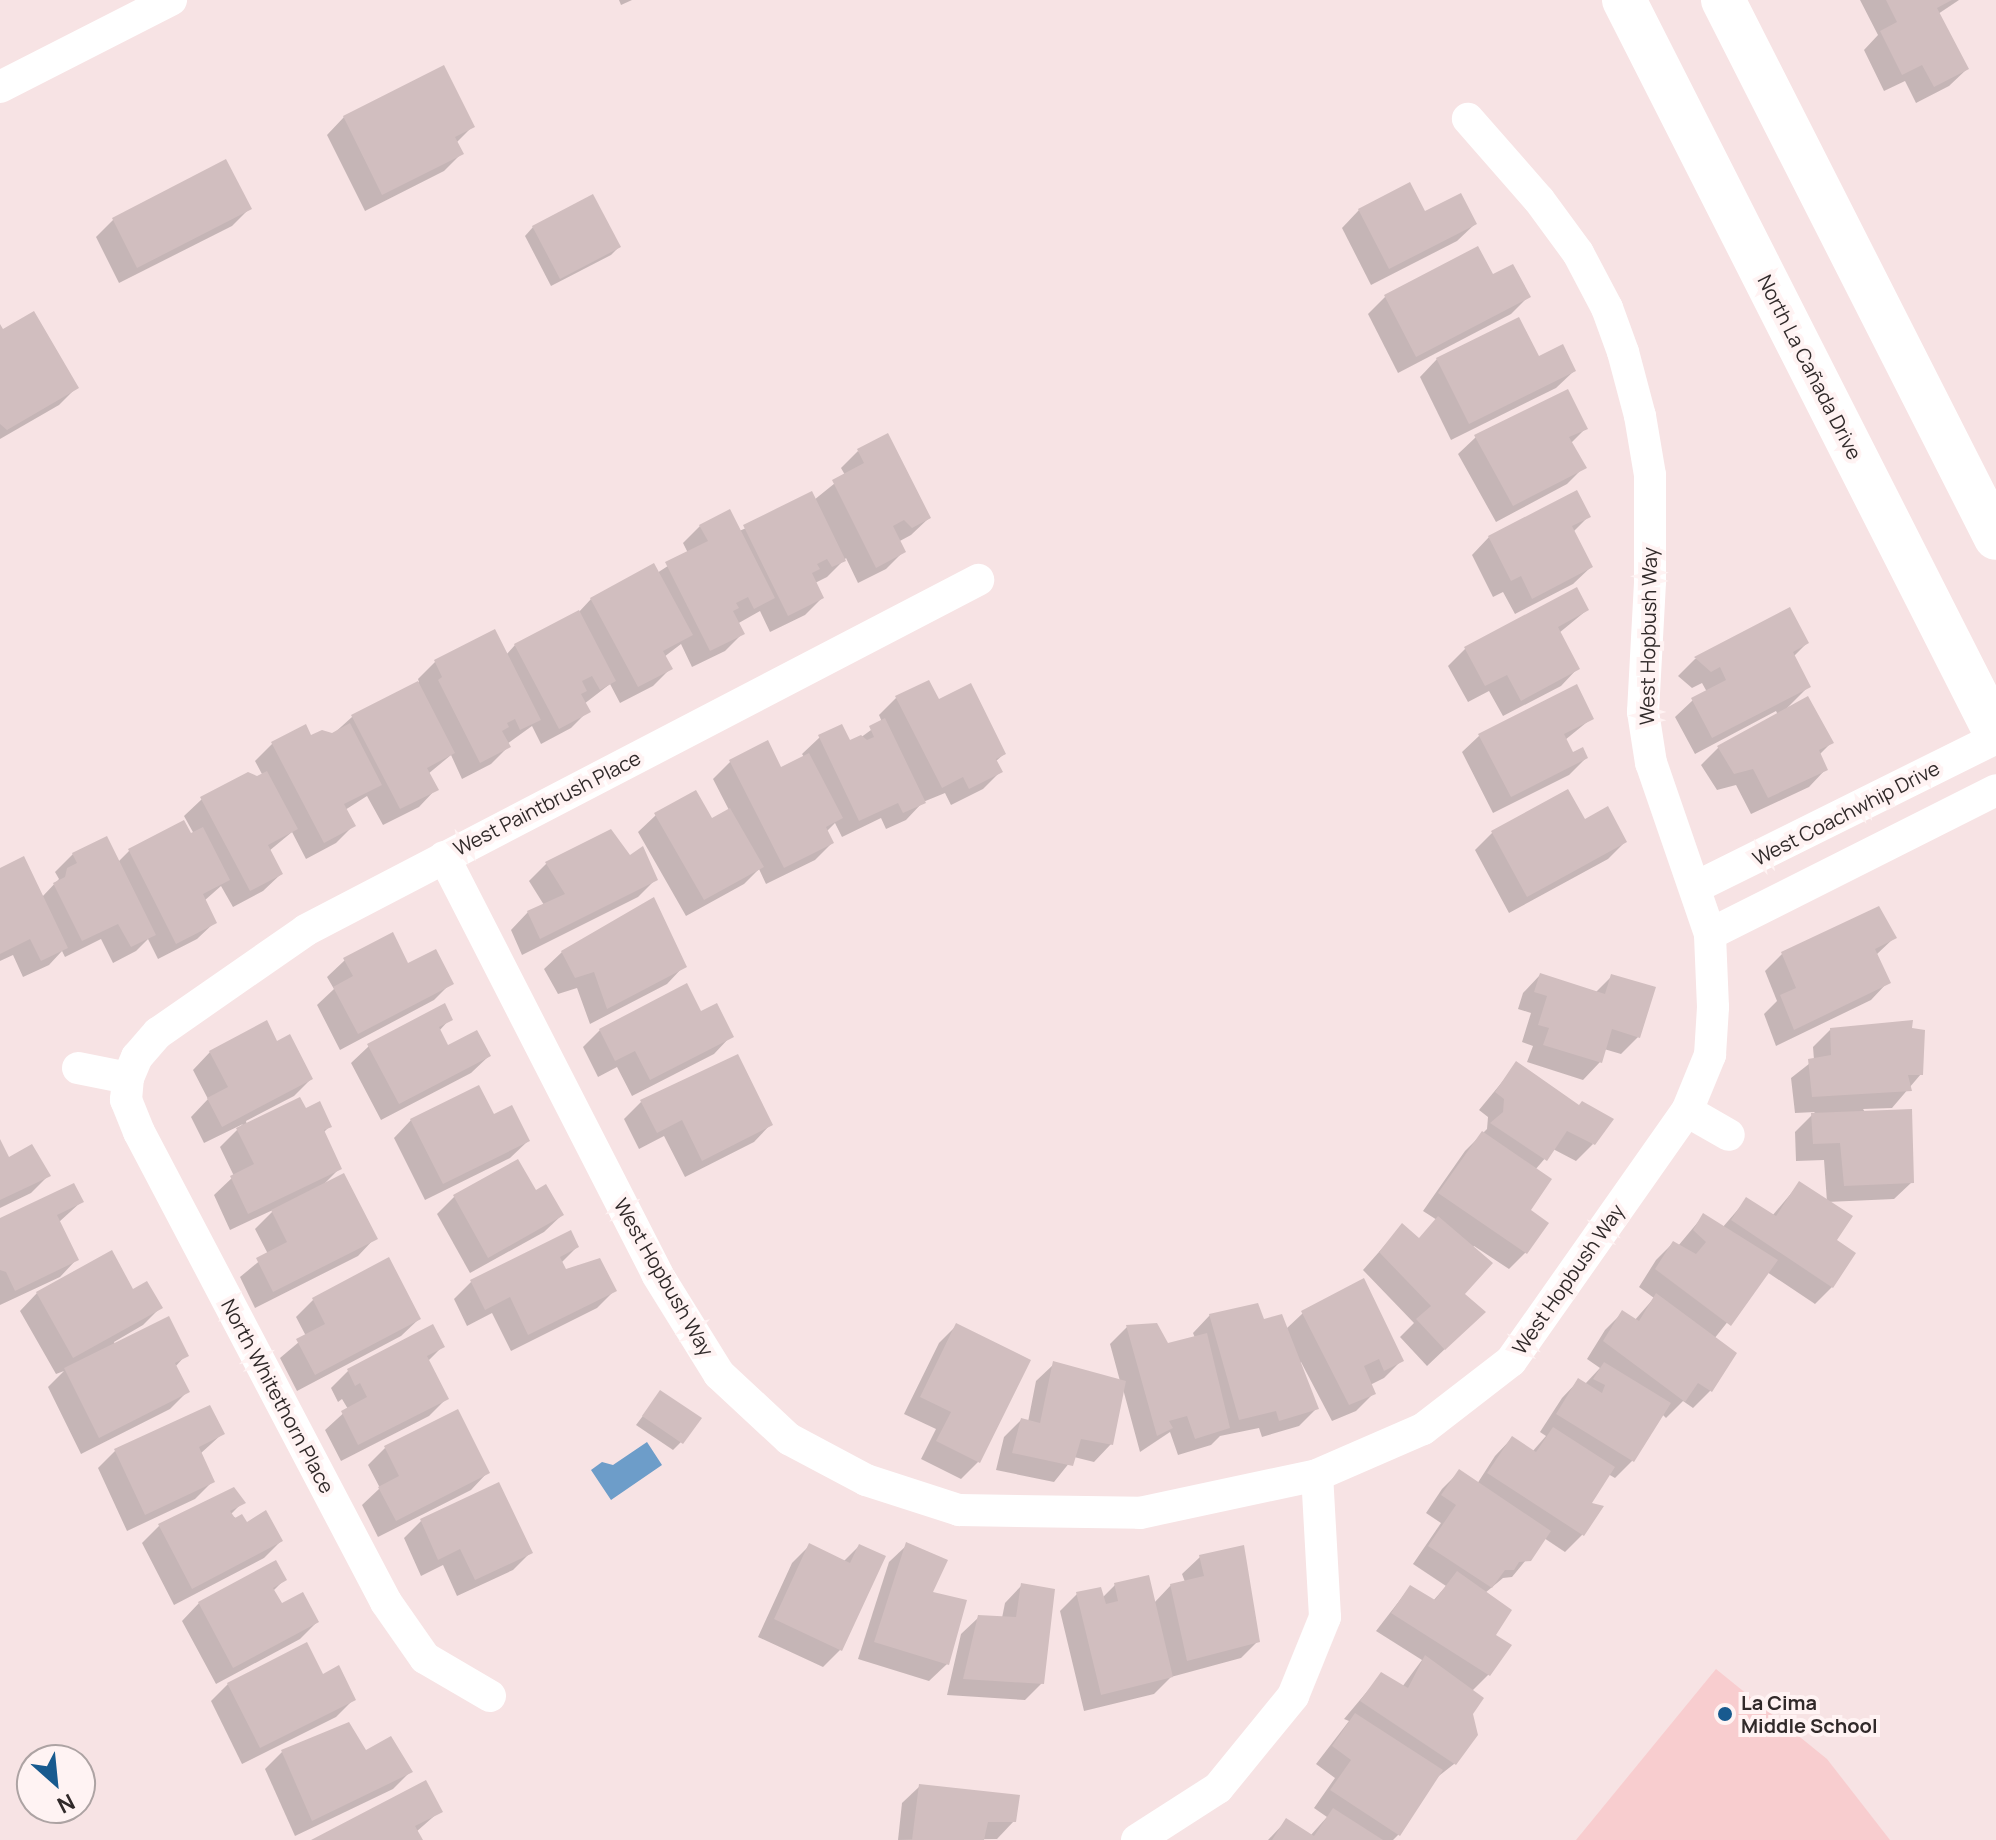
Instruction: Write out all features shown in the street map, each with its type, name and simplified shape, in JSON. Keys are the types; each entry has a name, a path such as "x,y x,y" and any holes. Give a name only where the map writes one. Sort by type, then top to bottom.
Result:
{"main road":[{"name":"North La Cañada Drive","path":"1624,0 1996,736"},
{"path":"1723,0 1996,538"}],"street":[{"path":"0,87 171,0"},
{"name":"West Hopbush Way","path":"444,857 657,1274 719,1374 789,1439 866,1480 959,1510 1140,1513 1317,1475 1423,1429 1511,1361 1687,1111 1710,1055 1710,934 1651,763 1643,712 1650,581 1650,475 1640,416 1623,352 1607,308 1578,253 1539,200 1468,119"},
{"name":"West Paintbrush Place","path":"132,1068 158,1033 306,930 978,580"},
{"name":"West Coachwhip Drive","path":"1696,887 1996,736"},
{"path":"1710,934 1996,790"},
{"path":"78,1068 132,1068"},
{"name":"North Whitethorn Place","path":"132,1068 126,1100 139,1132 386,1602 425,1658 490,1696"},
{"path":"1687,1111 1729,1135"},
{"path":"1137,1840 1218,1788 1293,1696 1325,1617 1317,1475"}],"shaded area":[{"name":"La Cima Middle School","path":"1716,1669 1827,1759 1890,1840 1576,1840"}],"water":[{"path":"647,1442 662,1465 611,1500 591,1470 602,1462 613,1465"}],"building":[{"path":"1886,0 1952,0 1937,8 1969,69 1934,87 1922,65 1902,75 1880,31 1897,22"},
{"path":"444,65 475,127 455,137 464,154 382,195 343,116"},
{"path":"226,159 252,209 137,268 112,218"},
{"path":"1410,182 1425,211 1461,193 1477,224 1389,269 1358,209"},
{"path":"593,194 621,247 560,279 532,226"},
{"path":"1478,246 1493,274 1513,264 1531,297 1416,357 1384,295"},
{"path":"34,311 79,388 7,430 0,424 0,324 3,329"},
{"path":"1519,317 1539,356 1563,344 1576,371 1469,424 1436,358"},
{"path":"1568,389 1588,429 1569,437 1587,468 1513,506 1474,435"},
{"path":"888,433 931,518 912,528 904,520 893,526 906,552 876,568 832,480 864,463 857,449"},
{"path":"1577,490 1591,517 1572,526 1593,567 1532,599 1521,576 1511,581 1488,536"},
{"path":"812,491 846,561 832,567 827,559 817,564 820,569 812,573 824,598 788,616 743,525"},
{"path":"730,509 775,598 754,609 748,597 736,603 739,608 733,611 745,634 710,651 665,562 708,541 699,525"},
{"path":"654,563 693,635 663,651 673,669 638,687 590,598"},
{"path":"1577,587 1589,610 1558,627 1580,669 1521,701 1507,675 1485,686 1464,647"},
{"path":"1790,607 1809,643 1793,652 1811,687 1712,738 1691,698 1726,680 1720,667 1711,672 1694,657"},
{"path":"579,610 616,681 600,690 592,676 582,681 587,691 581,694 591,712 559,729 514,644"},
{"path":"495,629 541,720 520,730 515,719 507,723 509,727 502,731 511,747 480,763 438,680 442,677 434,660"},
{"path":"929,680 939,699 971,683 1006,754 996,759 1003,772 969,789 963,777 942,788 895,696"},
{"path":"418,681 455,753 427,768 439,790 400,809 351,715"},
{"path":"1577,684 1594,719 1564,734 1573,752 1583,747 1588,758 1511,797 1478,734"},
{"path":"1808,696 1834,743 1819,750 1828,770 1768,798 1753,769 1734,774 1717,746"},
{"path":"885,718 926,803 903,813 898,803 859,821 818,735 842,724 850,740 861,735 867,740 874,737 869,726"},
{"path":"350,723 382,785 344,804 356,826 324,843 271,742 306,724 311,735 322,730 332,733"},
{"path":"768,740 781,767 809,753 843,818 826,827 834,843 784,868 729,760"},
{"path":"267,771 298,829 268,845 283,874 250,891 200,797 248,772 257,776"},
{"path":"1568,789 1585,819 1608,806 1627,842 1527,897 1491,831"},
{"path":"696,790 712,818 730,808 764,867 704,900 654,813"},
{"path":"184,820 191,833 203,827 230,880 203,894 217,923 176,944 128,849"},
{"path":"611,829 630,855 643,846 658,880 540,939 527,911 565,894 545,862"},
{"path":"107,836 156,935 131,947 118,924 82,941 53,883 65,877 67,868 77,863 72,853"},
{"path":"24,856 68,948 41,961 30,939 0,954 0,868"},
{"path":"654,897 687,967 607,1009 594,972 575,978 561,951"},
{"path":"1879,906 1897,938 1875,949 1891,983 1794,1030 1780,995 1796,988 1781,952"},
{"path":"393,932 408,963 436,949 454,984 358,1034 333,987 353,976 343,958"},
{"path":"1540,973 1605,994 1611,974 1656,987 1640,1038 1612,1029 1602,1063 1543,1045 1549,1028 1538,1025 1547,996 1534,992"},
{"path":"687,983 701,1011 717,1003 734,1037 650,1080 635,1051 615,1061 599,1029"},
{"path":"445,1003 453,1020 439,1027 448,1045 477,1030 491,1056 399,1104 367,1044"},
{"path":"267,1020 277,1041 290,1034 313,1079 222,1127 207,1098 228,1087 209,1051"},
{"path":"1913,1020 1912,1028 1925,1030 1923,1075 1908,1075 1912,1091 1812,1097 1808,1059 1831,1055 1830,1028"},
{"path":"738,1054 773,1125 702,1161 682,1120 657,1133 640,1100"},
{"path":"1516,1061 1579,1105 1582,1101 1614,1119 1595,1145 1567,1131 1547,1161 1490,1123 1503,1112 1504,1099 1495,1092"},
{"path":"479,1085 494,1114 512,1105 530,1141 443,1184 410,1119"},
{"path":"300,1097 306,1108 320,1101 332,1127 324,1130 342,1169 248,1214 230,1176 254,1164 236,1128"},
{"path":"1912,1109 1914,1183 1844,1186 1840,1143 1813,1144 1811,1113"},
{"path":"1482,1131 1552,1179 1531,1210 1549,1223 1527,1254 1438,1193"},
{"path":"0,1139 9,1157 32,1144 51,1176 0,1200"},
{"path":"518,1159 536,1190 546,1184 564,1215 488,1258 453,1195"},
{"path":"344,1173 378,1239 273,1292 256,1258 287,1242 271,1210"},
{"path":"1799,1181 1853,1216 1837,1240 1856,1253 1833,1288 1731,1220 1746,1197 1776,1216"},
{"path":"74,1183 84,1202 57,1215 79,1260 15,1291 6,1272 0,1270 0,1218"},
{"path":"1703,1213 1778,1260 1731,1326 1655,1269 1673,1241 1696,1254 1706,1242 1693,1230"},
{"path":"1438,1216 1493,1263 1465,1294 1486,1312 1445,1350 1416,1319 1431,1306 1379,1252 1402,1223 1419,1238"},
{"path":"571,1230 579,1247 560,1257 566,1269 600,1258 617,1291 528,1335 510,1297 485,1310 470,1280"},
{"path":"112,1250 133,1289 147,1281 163,1308 73,1358 36,1292"},
{"path":"389,1257 421,1319 315,1375 296,1339 325,1324 312,1298"},
{"path":"1364,1278 1404,1361 1384,1371 1379,1359 1364,1366 1376,1394 1349,1405 1301,1311"},
{"path":"1656,1293 1737,1353 1712,1392 1698,1383 1685,1402 1603,1341 1622,1310 1639,1321"},
{"path":"1258,1303 1264,1319 1282,1314 1319,1409 1279,1421 1276,1411 1239,1420 1209,1314"},
{"path":"169,1316 189,1356 175,1363 190,1392 99,1438 64,1368"},
{"path":"956,1323 1031,1360 980,1463 936,1441 951,1412 920,1397"},
{"path":"1157,1323 1168,1343 1207,1333 1230,1428 1195,1439 1187,1416 1169,1421 1173,1428 1157,1436 1126,1325"},
{"path":"433,1324 445,1347 427,1356 449,1399 358,1445 341,1411 367,1397 360,1383 355,1386 347,1369"},
{"path":"1053,1361 1126,1381 1113,1445 1081,1439 1073,1466 1012,1453 1021,1418 1040,1423"},
{"path":"1604,1362 1671,1403 1634,1462 1556,1414 1578,1378 1602,1393 1605,1385 1593,1379"},
{"path":"660,1390 702,1418 683,1444 642,1416"},
{"path":"210,1405 225,1434 199,1447 215,1482 145,1515 114,1449"},
{"path":"458,1409 490,1473 396,1521 378,1487 399,1476 384,1446"},
{"path":"1553,1427 1615,1467 1592,1503 1604,1506 1584,1536 1487,1473 1512,1436 1536,1452"},
{"path":"1459,1469 1551,1531 1531,1561 1519,1562 1514,1570 1505,1570 1492,1588 1428,1546 1456,1505 1441,1495"},
{"path":"499,1482 533,1553 475,1580 460,1549 438,1560 420,1519"},
{"path":"234,1487 246,1503 230,1511 235,1518 242,1514 247,1522 266,1510 283,1541 192,1589 158,1524"},
{"path":"906,1542 948,1560 933,1592 967,1600 949,1665 874,1642"},
{"path":"809,1543 850,1563 859,1544 886,1556 842,1651 774,1619"},
{"path":"1244,1545 1260,1642 1187,1661 1170,1584 1204,1576 1199,1555"},
{"path":"276,1560 287,1580 273,1588 282,1603 303,1592 319,1622 233,1668 198,1602"},
{"path":"1457,1571 1512,1610 1496,1635 1512,1645 1490,1676 1391,1613 1410,1585 1435,1600"},
{"path":"1149,1575 1173,1677 1101,1695 1076,1592 1101,1587 1106,1604 1118,1601 1114,1583"},
{"path":"1021,1583 1055,1589 1044,1684 963,1679 978,1615 1016,1617"},
{"path":"307,1642 323,1674 339,1665 356,1700 260,1748 227,1683"},
{"path":"1425,1655 1484,1698 1473,1714 1478,1735 1456,1765 1360,1701 1381,1672 1408,1688"},
{"path":"1355,1713 1443,1770 1400,1836 1330,1790 1351,1760 1332,1746"},
{"path":"349,1722 366,1750 391,1736 413,1772 312,1821 281,1750"},
{"path":"426,1780 443,1812 415,1826 423,1840 311,1840"},
{"path":"919,1784 1020,1795 1016,1822 988,1822 984,1840 912,1840"},
{"path":"1333,1808 1383,1840 1272,1840 1286,1818 1314,1836"}],"place":[{"name":"La Cima Middle School","path":"1725,1714"}]}
